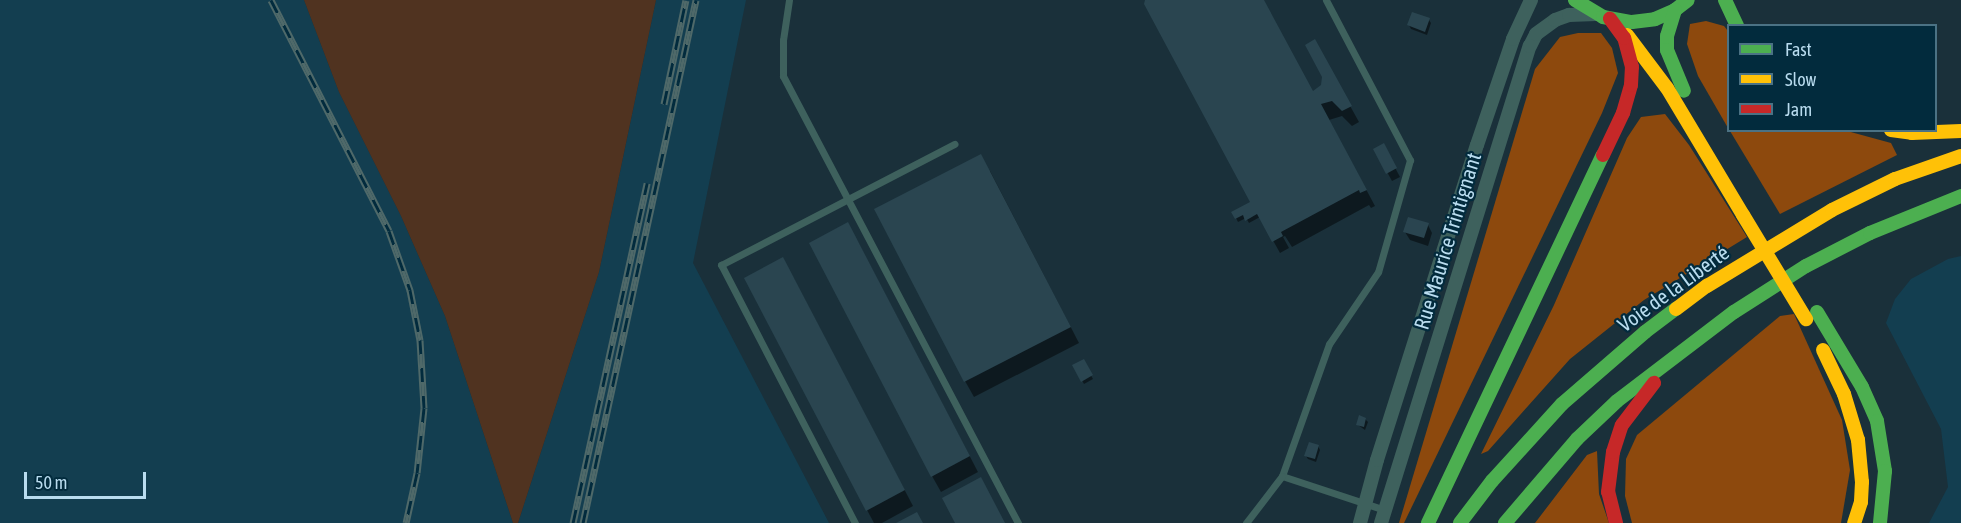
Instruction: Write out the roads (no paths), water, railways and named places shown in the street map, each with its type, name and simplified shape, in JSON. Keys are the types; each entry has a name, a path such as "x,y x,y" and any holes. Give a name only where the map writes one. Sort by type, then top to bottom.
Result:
{"main road":[{"path":"1575,0 1596,14 1610,19 1632,22 1654,19 1675,10 1688,0"},
{"path":"1725,0 1736,24"},
{"path":"1675,10 1667,36 1671,64 1678,81 1749,212 1811,316 1862,387 1877,421 1885,471 1880,523"},
{"path":"1610,19 1632,39 1667,87 1749,212"},
{"path":"1428,523 1623,113 1631,85 1632,67 1624,38 1610,19"},
{"path":"1922,132 1938,133 1961,130"},
{"name":"Voie de la Liberté","path":"1460,523 1492,481 1562,404 1645,332 1707,286 1832,210 1895,179 1961,156"},
{"path":"1505,523 1577,439 1617,401 1687,346 1750,301 1806,266 1870,233 1961,196"},
{"path":"1811,316 1844,394 1858,440 1862,482 1861,502 1854,523"},
{"path":"1616,523 1611,511 1608,475 1622,425 1644,395 1687,346"}],"street":[{"name":"Rue Maurice Trintignant","path":"1360,523 1477,145 1513,39 1532,0"},
{"name":"Rue Maurice Trintignant","path":"1383,517 1530,46 1536,34 1555,20 1569,15 1596,14"}],"lane":[{"path":"789,0 783,40 783,76 1018,523"},
{"path":"1246,523 1282,476 1329,344 1378,272 1410,160 1326,0"},
{"path":"855,523 721,265 954,144"},
{"path":"1282,476 1365,503 1383,517"}],"railway":[{"path":"271,0 389,231 410,290 420,340 424,408 417,473 406,523"},
{"path":"664,104 686,0"},
{"path":"583,523 696,0"},
{"path":"573,523 647,183"}]}
